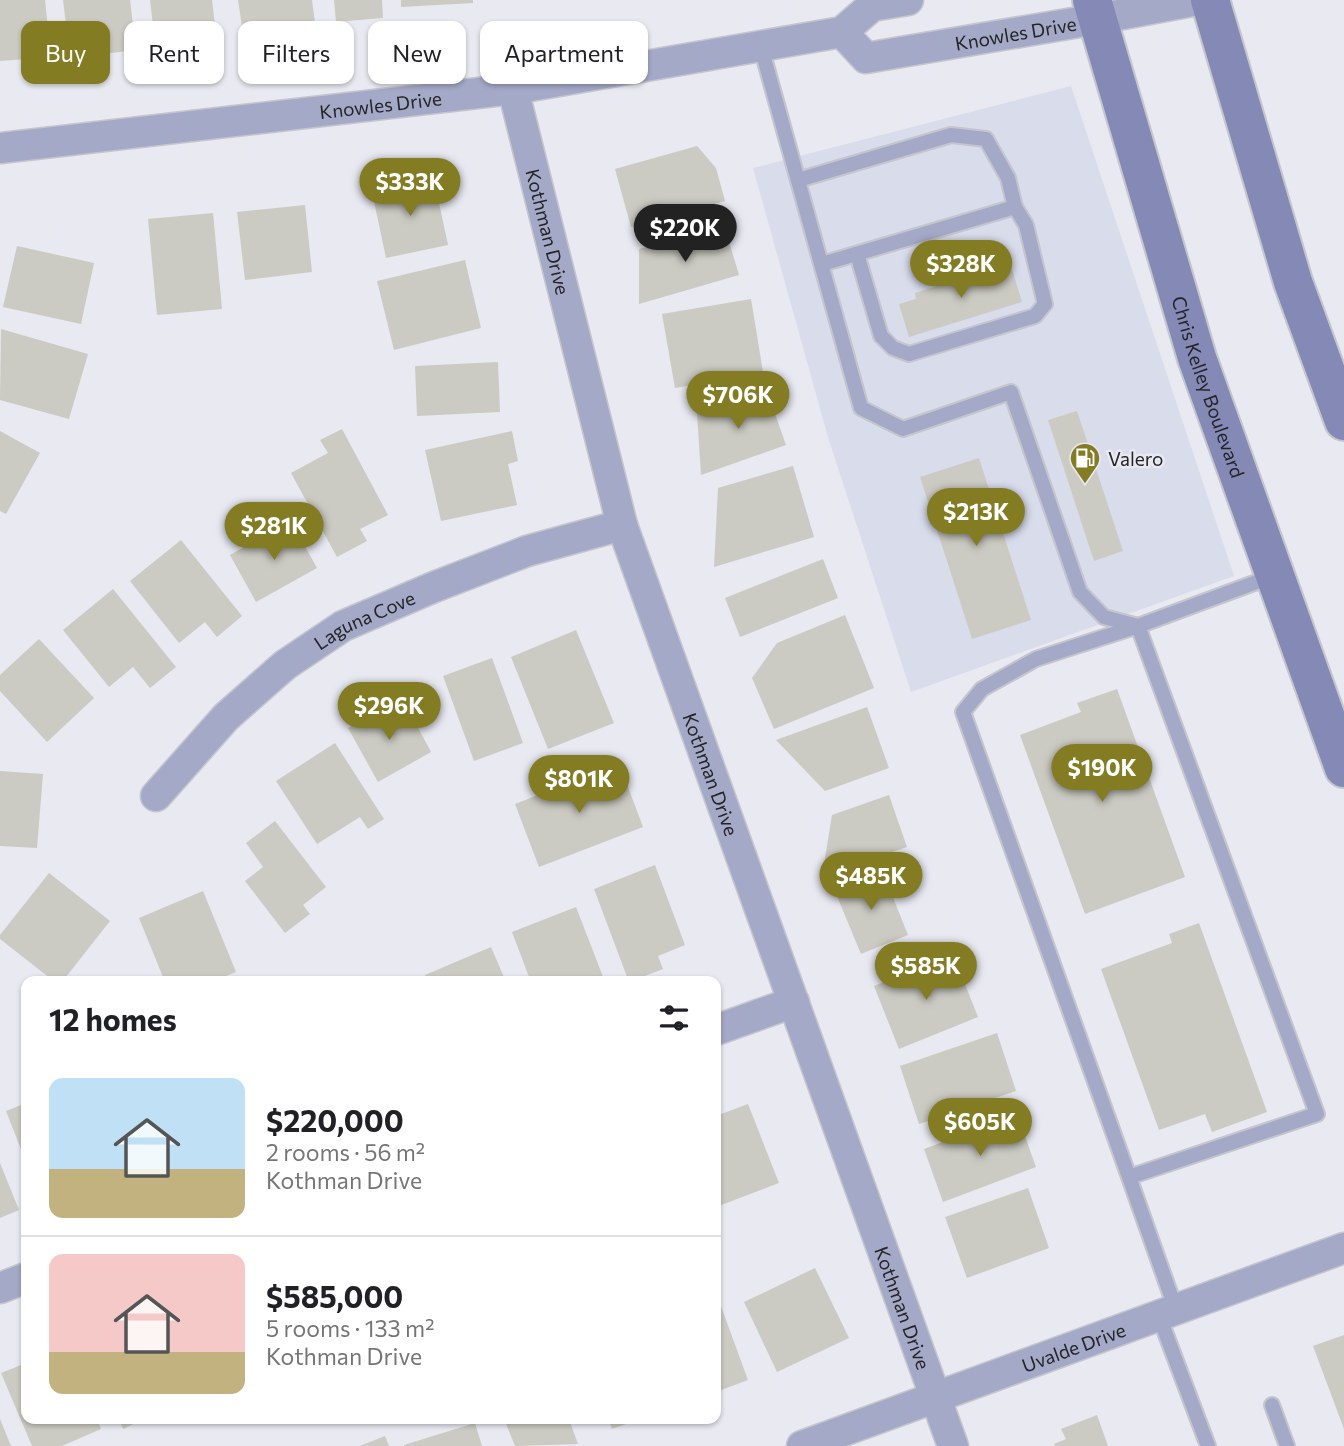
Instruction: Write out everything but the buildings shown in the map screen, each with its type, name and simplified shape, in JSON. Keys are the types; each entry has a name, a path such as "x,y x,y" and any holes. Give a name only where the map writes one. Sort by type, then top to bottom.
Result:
{"main road":[{"path":"1210,0 1293,282 1344,421"},
{"name":"Chris Kelley Boulevard","path":"1095,10 1197,358 1344,768"}],"street":[{"path":"842,32 872,6 908,0"},
{"name":"Knowles Drive","path":"0,148 513,89 842,32 866,58 1095,10 1198,0"},
{"name":"Kothman Drive","path":"513,89 622,525 953,1446"},
{"name":"Laguna Cove","path":"156,796 226,717 285,665 343,626 433,587 527,551 622,525"},
{"path":"721,1028 794,1002"},
{"name":"Uvalde Drive","path":"802,1446 1344,1248"},
{"path":"0,1288 21,1280"}],"lane":[{"path":"761,47 861,408 904,429 1011,392 1080,592 1104,617 1138,626"},
{"path":"798,180 951,135 986,139 1007,178 1015,207 1026,225 1045,304 1035,316 909,354 893,348 881,336 857,254"},
{"path":"822,264 1015,207"},
{"path":"1208,1446 1129,1177 963,712 982,689 1036,659 1138,626 1275,576"},
{"path":"1129,1177 1317,1114 1138,626"},
{"path":"1272,1405 1287,1446"}],"shaded area":[{"path":"1071,86 1234,576 911,692 828,437 753,168"}],"place":[{"name":"Valero","path":"1085,485"}]}
